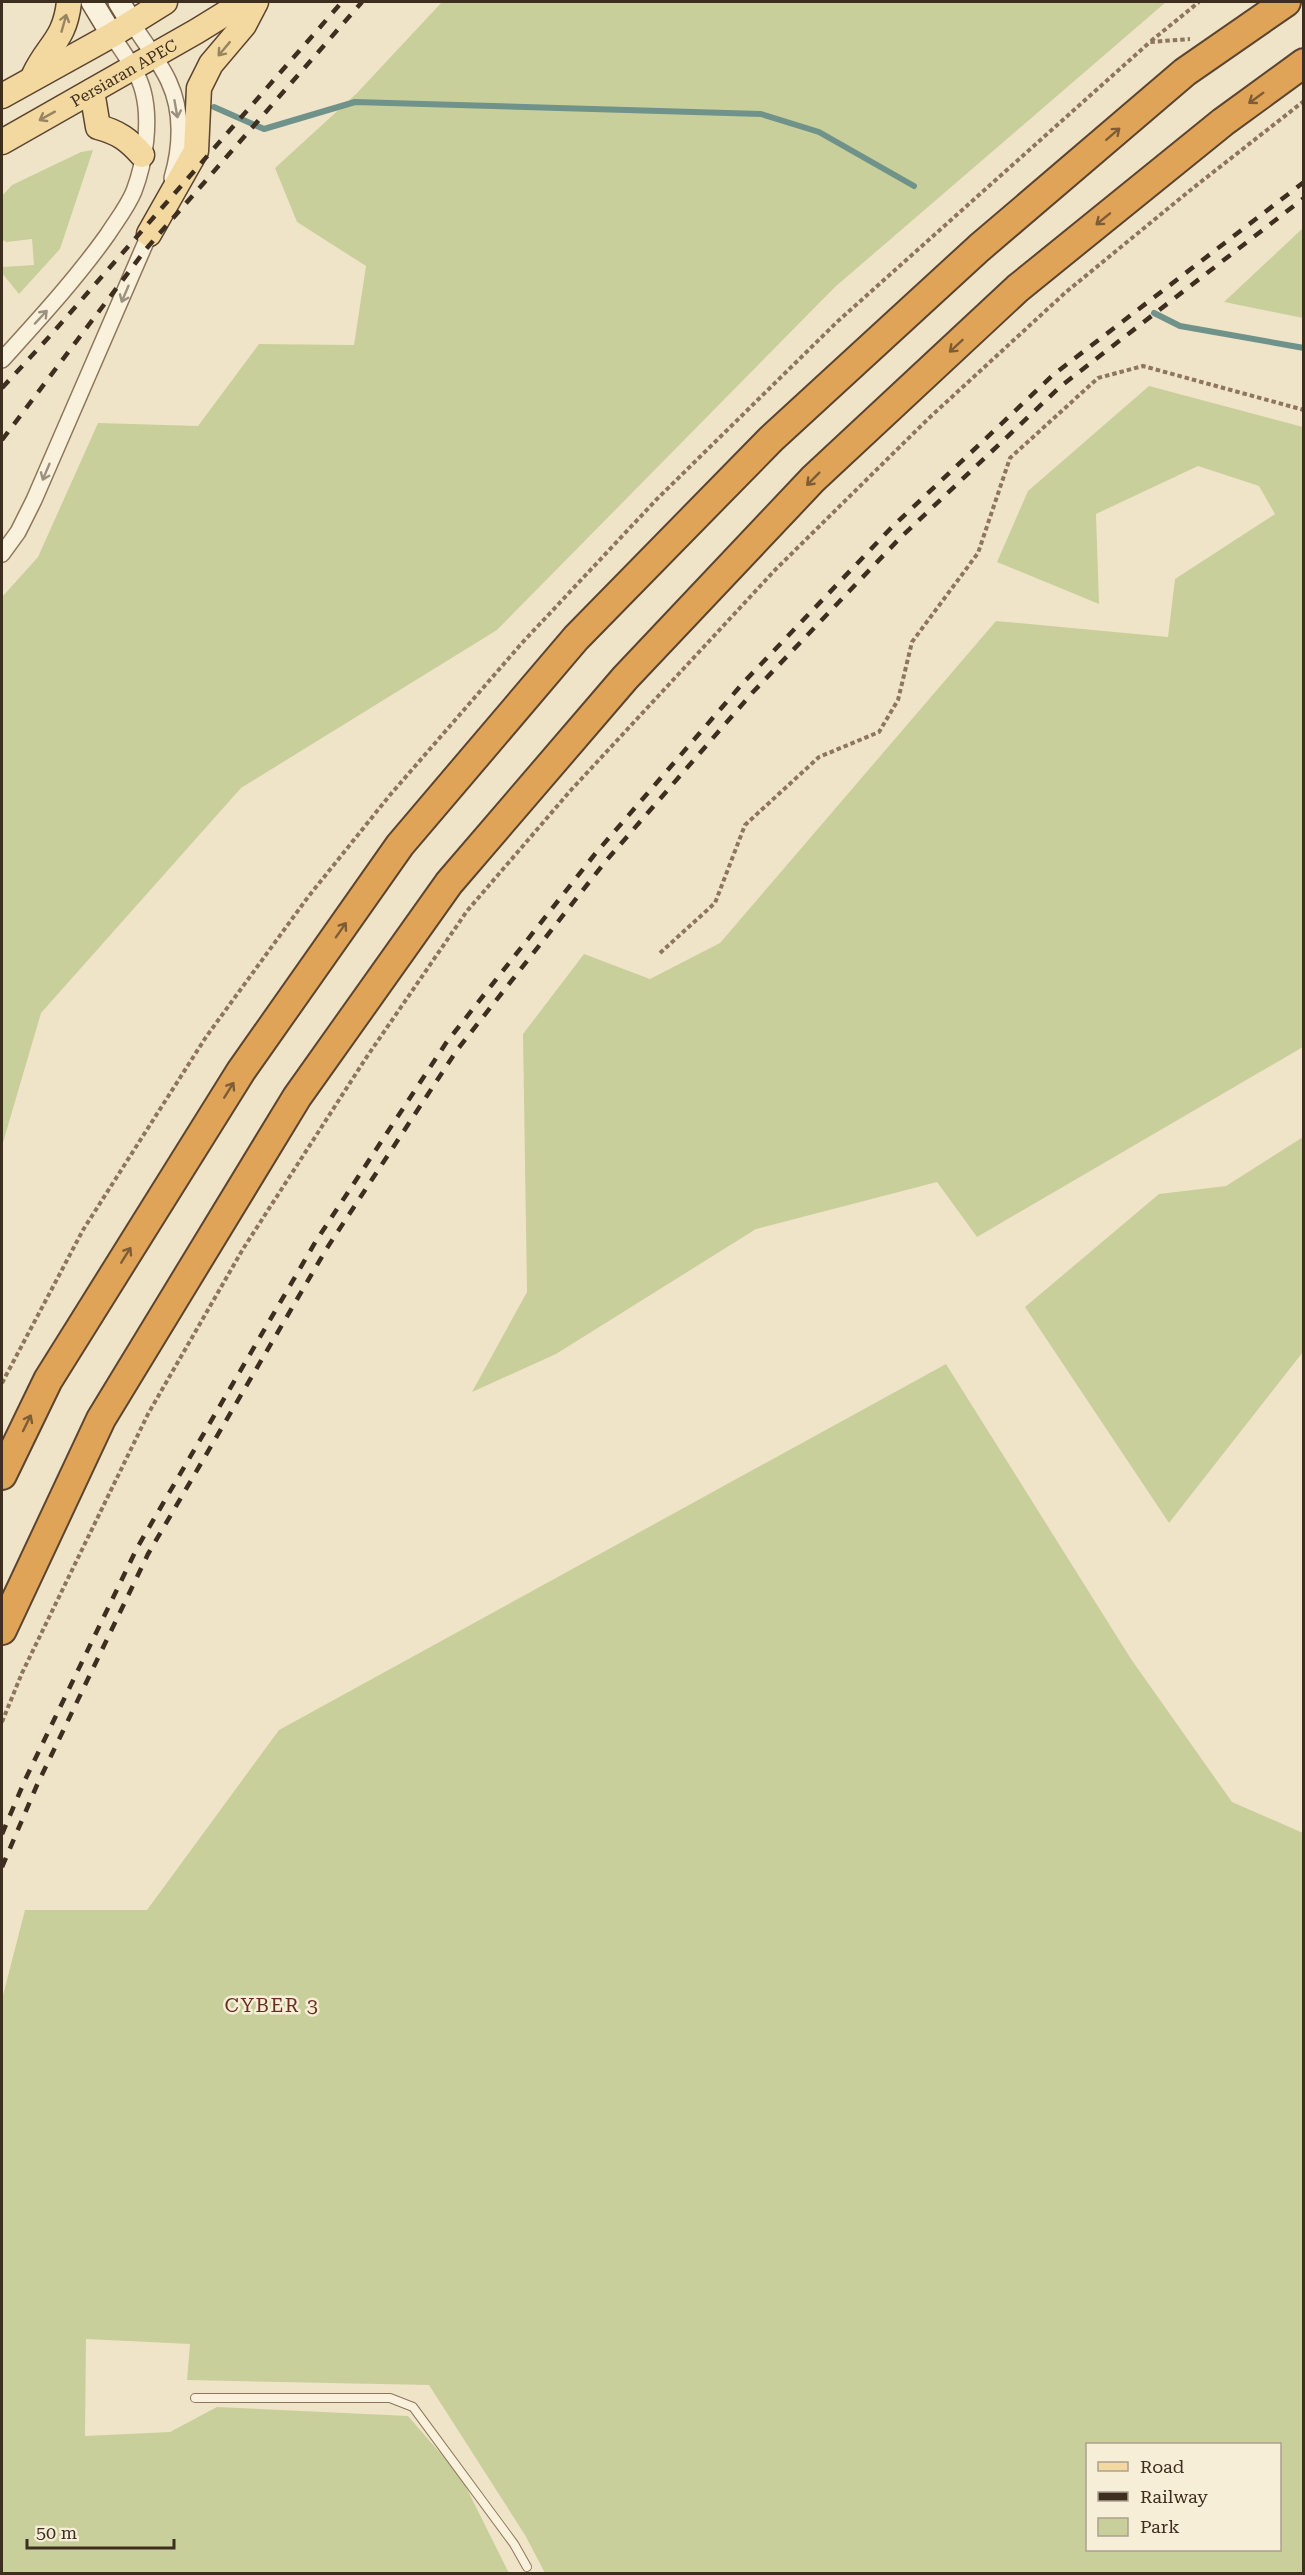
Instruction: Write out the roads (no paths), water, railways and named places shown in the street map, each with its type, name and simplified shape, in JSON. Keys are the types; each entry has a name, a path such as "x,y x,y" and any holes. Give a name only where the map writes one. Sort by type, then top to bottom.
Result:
{"highway":[{"path":"2,1475 48,1380 241,1071 400,845 576,638 771,439 979,248 1185,72 1286,2"},
{"path":"2,1630 101,1419 297,1097 449,883 625,678 813,479 1018,288 1222,122 1304,63"}],"main road":[{"path":"33,78 41,60 55,44 65,26 69,2"},
{"path":"92,2 122,29"},
{"path":"119,2 122,29"},
{"path":"2,96 122,29 165,2"},
{"name":"Persiaran APEC","path":"2,142 244,2"},
{"path":"150,234 196,151 199,88 211,64 244,25 256,2"},
{"path":"92,91 98,127 115,131 129,140 142,155"}],"street":[{"path":"2,554 18,532 34,500 150,234 172,179 179,154 178,119 169,82 143,62 122,29"},
{"path":"2,360 66,290 108,234 134,191 142,155 147,115 143,90 143,62 122,29"}],"lane":[{"path":"195,2398 390,2398 413,2407 514,2544 528,2571"}],"waterway":[{"path":"214,107 264,129 355,102 761,114 819,132 914,186"},
{"path":"1154,313 1180,326 1304,348"}],"railway":[{"path":"2,388 342,2"},
{"path":"2,440 146,249 362,2"},
{"path":"2,1834 25,1780 137,1548 316,1241 446,1043 595,854 743,683 891,528 1053,375 1304,182"},
{"path":"2,1867 37,1785 148,1554 327,1248 457,1050 605,862 753,692 900,538 1061,386 1304,198"}],"district":[{"name":"CYBER 3","path":"272,2005"}]}
